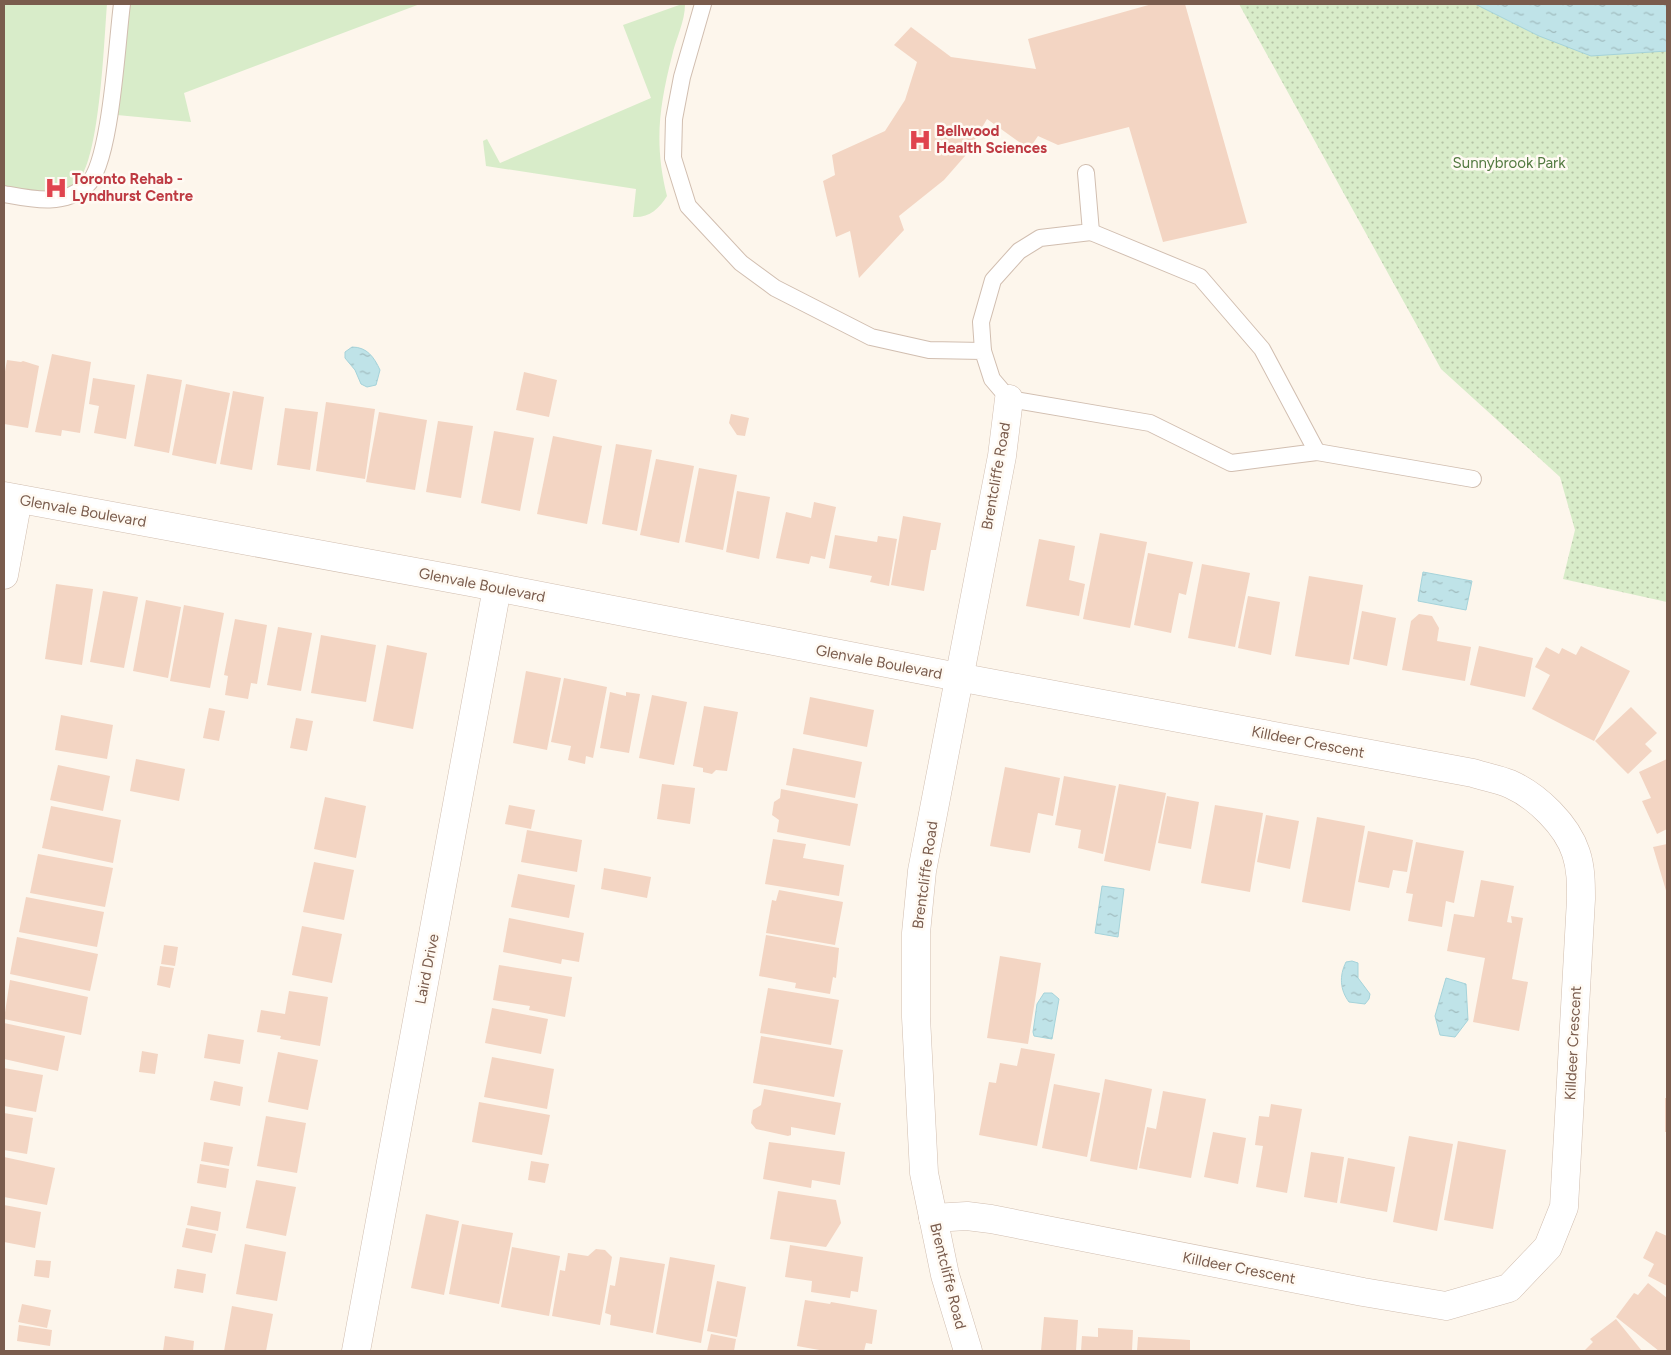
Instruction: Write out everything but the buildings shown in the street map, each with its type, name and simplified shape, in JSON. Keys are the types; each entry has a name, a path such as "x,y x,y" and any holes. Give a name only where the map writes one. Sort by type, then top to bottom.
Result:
{"street":[{"name":"Brentcliffe Road","path":"968,1351 945,1275 924,1173 919,1098 916,933 922,871 1002,456 1009,399"},
{"name":"Glenvale Boulevard","path":"11,498 497,588 958,677"},
{"path":"4,574 11,498"},
{"name":"Laird Drive","path":"356,1351 497,588"},
{"name":"Killdeer Crescent","path":"933,1218 967,1216 991,1219 1363,1292 1446,1306 1508,1288 1548,1247 1564,1207 1581,899 1581,874 1575,851 1561,825 1537,801 1511,785 1473,773 958,677"}],"lane":[{"path":"4,194 38,201 49,200 80,191 94,176 105,141 122,4"},
{"path":"704,4 682,77 674,119 674,158 688,206 741,263 775,288 836,320 872,337 928,350 983,350"},
{"path":"1086,173 1091,232"},
{"path":"1317,452 1262,349 1200,277 1091,232 1040,238 1019,251 993,280 981,322 983,350 992,380 1009,399 1150,423 1231,463 1317,452 1473,479"}],"green space":[{"path":"4,4 107,4 100,97 96,124 85,168 78,181 71,187 52,192 32,192 4,188"},
{"path":"129,4 420,4 184,93 191,122 117,115"},
{"path":"685,4 684,17 674,49 661,109 660,159 667,196 657,209 644,216 633,217 636,189 486,166 483,141 487,139 500,163 651,98 623,25"},
{"name":"Sunnybrook Park","path":"1239,4 1667,4 1667,602 1563,579 1575,530 1560,477 1441,369"}],"water":[{"path":"1475,4 1667,4 1667,51 1591,56 1539,36"},
{"path":"352,347 366,351 375,361 380,370 376,385 367,387 361,384 355,370 345,358 345,352"},
{"path":"1423,572 1472,581 1466,610 1418,601"},
{"path":"1102,886 1124,889 1118,937 1095,933"},
{"path":"1346,962 1358,963 1358,978 1370,994 1365,1004 1349,1002 1342,988 1344,967"},
{"path":"1446,978 1466,984 1468,1020 1455,1037 1440,1035 1435,1016"},
{"path":"1044,993 1052,993 1059,999 1052,1039 1034,1036 1033,1032 1037,1004"}],"place":[{"name":"Bellwood Health Sciences","path":"920,140"},
{"name":"Toronto Rehab - Lyndhurst Centre","path":"56,188"}]}
